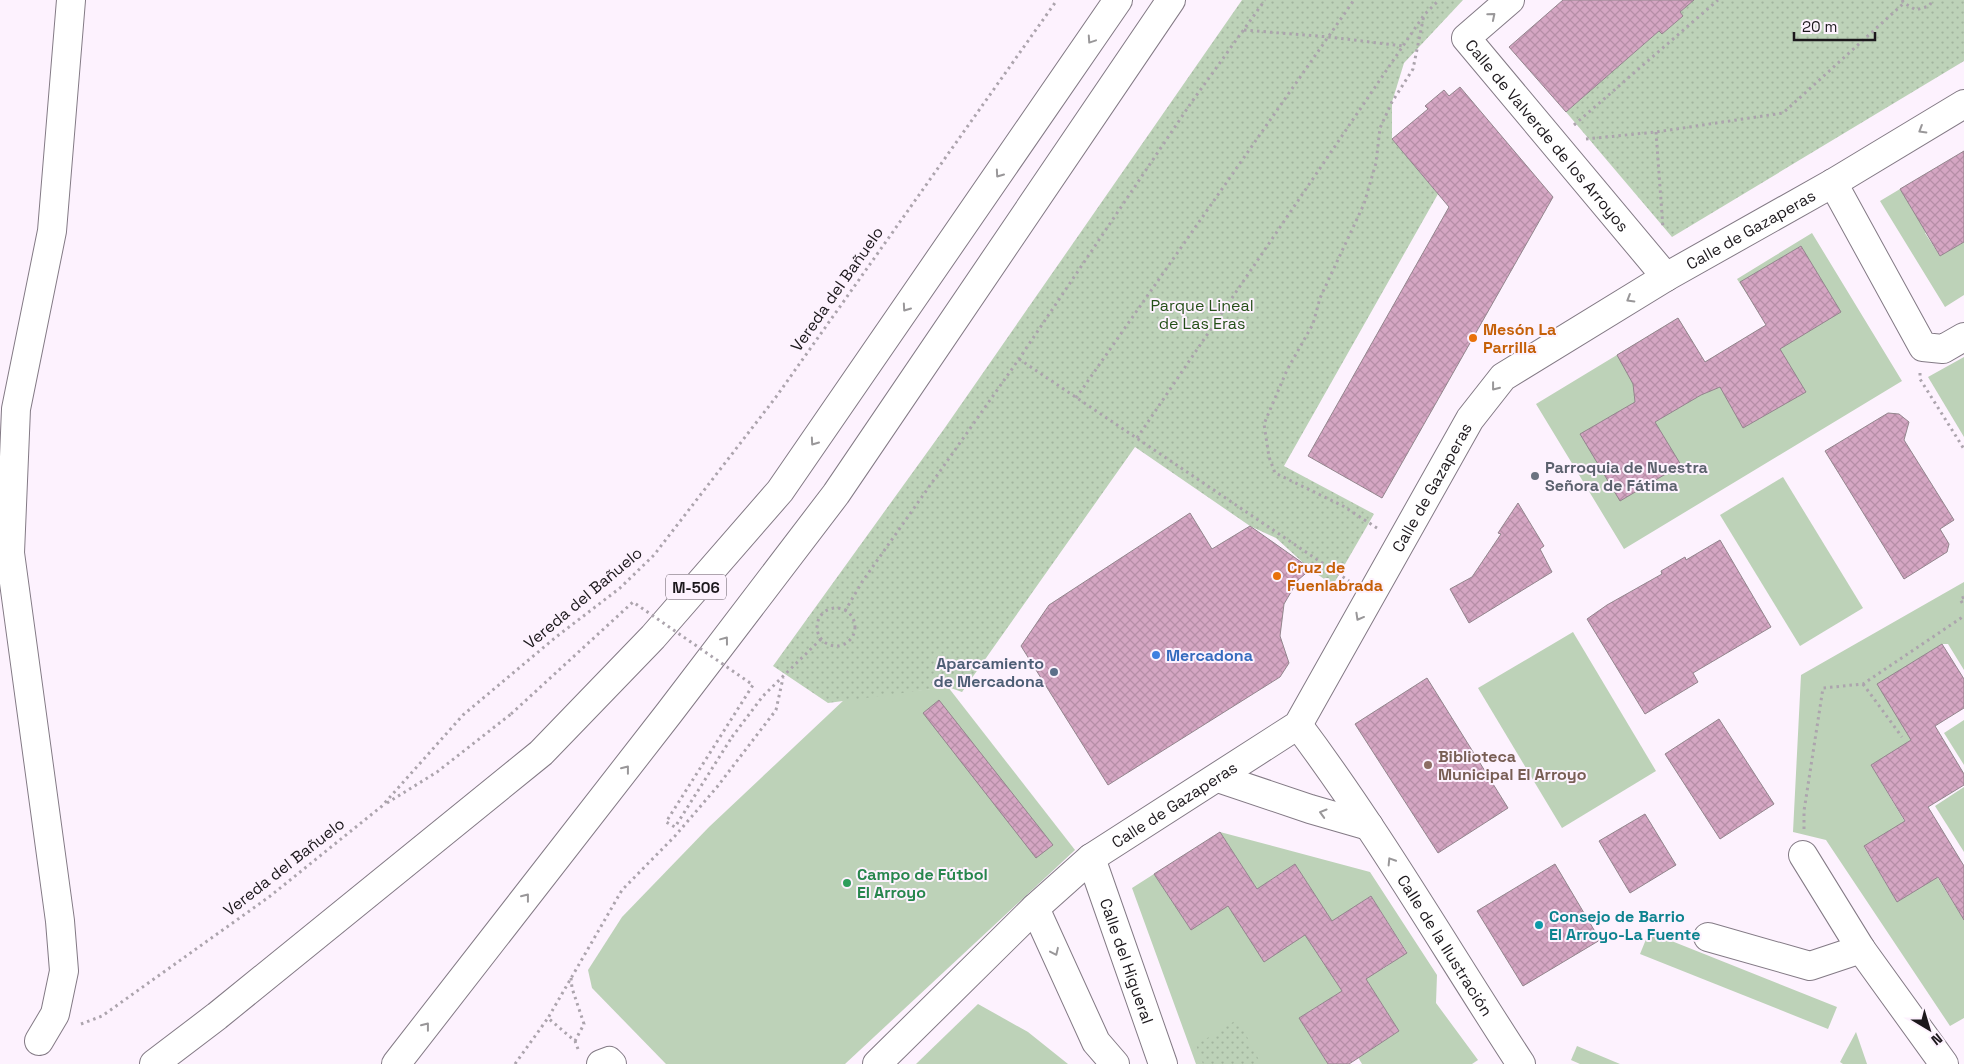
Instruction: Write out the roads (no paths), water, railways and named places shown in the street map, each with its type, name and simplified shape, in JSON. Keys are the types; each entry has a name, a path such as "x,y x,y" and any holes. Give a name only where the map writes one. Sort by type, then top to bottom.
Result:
{"main road":[{"path":"39,1042 55,1014 64,971 60,921 10,553 16,409 52,231 71,0"},
{"name":"M-506","path":"154,1064 217,1016 542,753 653,637 780,491 1118,0"},
{"name":"M-506","path":"396,1064 836,494 1171,0"},
{"name":"Calle de Valverde de los Arroyos","path":"1510,0 1466,38 1666,277"},
{"name":"Calle de Gazaperas","path":"877,1064 1035,908 1091,858 1298,725 1470,419 1503,377 1666,277 1833,183 1964,104"},
{"path":"1833,183 1923,347 1943,349 1964,337"},
{"name":"Calle de la Ilustración","path":"1298,725 1369,826 1521,1064"},
{"path":"1218,778 1310,809 1369,826"},
{"path":"1803,855 1861,949 1944,1064"},
{"name":"Calle del Higueral","path":"1091,858 1163,1064"},
{"path":"1035,908 1096,1042 1115,1064"},
{"path":"1708,936 1810,966 1861,949"},
{"path":"590,1060 608,1061 612,1064"}],"place":[{"name":"Mesón La Parrilla","path":"1473,338"},
{"name":"Parroquia de Nuestra Señora de Fátima","path":"1535,476"},
{"name":"Cruz de Fuenlabrada","path":"1277,576"},
{"name":"Mercadona","path":"1156,655"},
{"name":"Aparcamiento de Mercadona","path":"1054,672"},
{"name":"Biblioteca Municipal El Arroyo","path":"1428,765"},
{"name":"Campo de Fútbol El Arroyo","path":"847,883"},
{"name":"Consejo de Barrio El Arroyo-La Fuente","path":"1539,925"}],"park label":[{"name":"Parque Lineal de Las Eras","path":"1202,314"}]}
